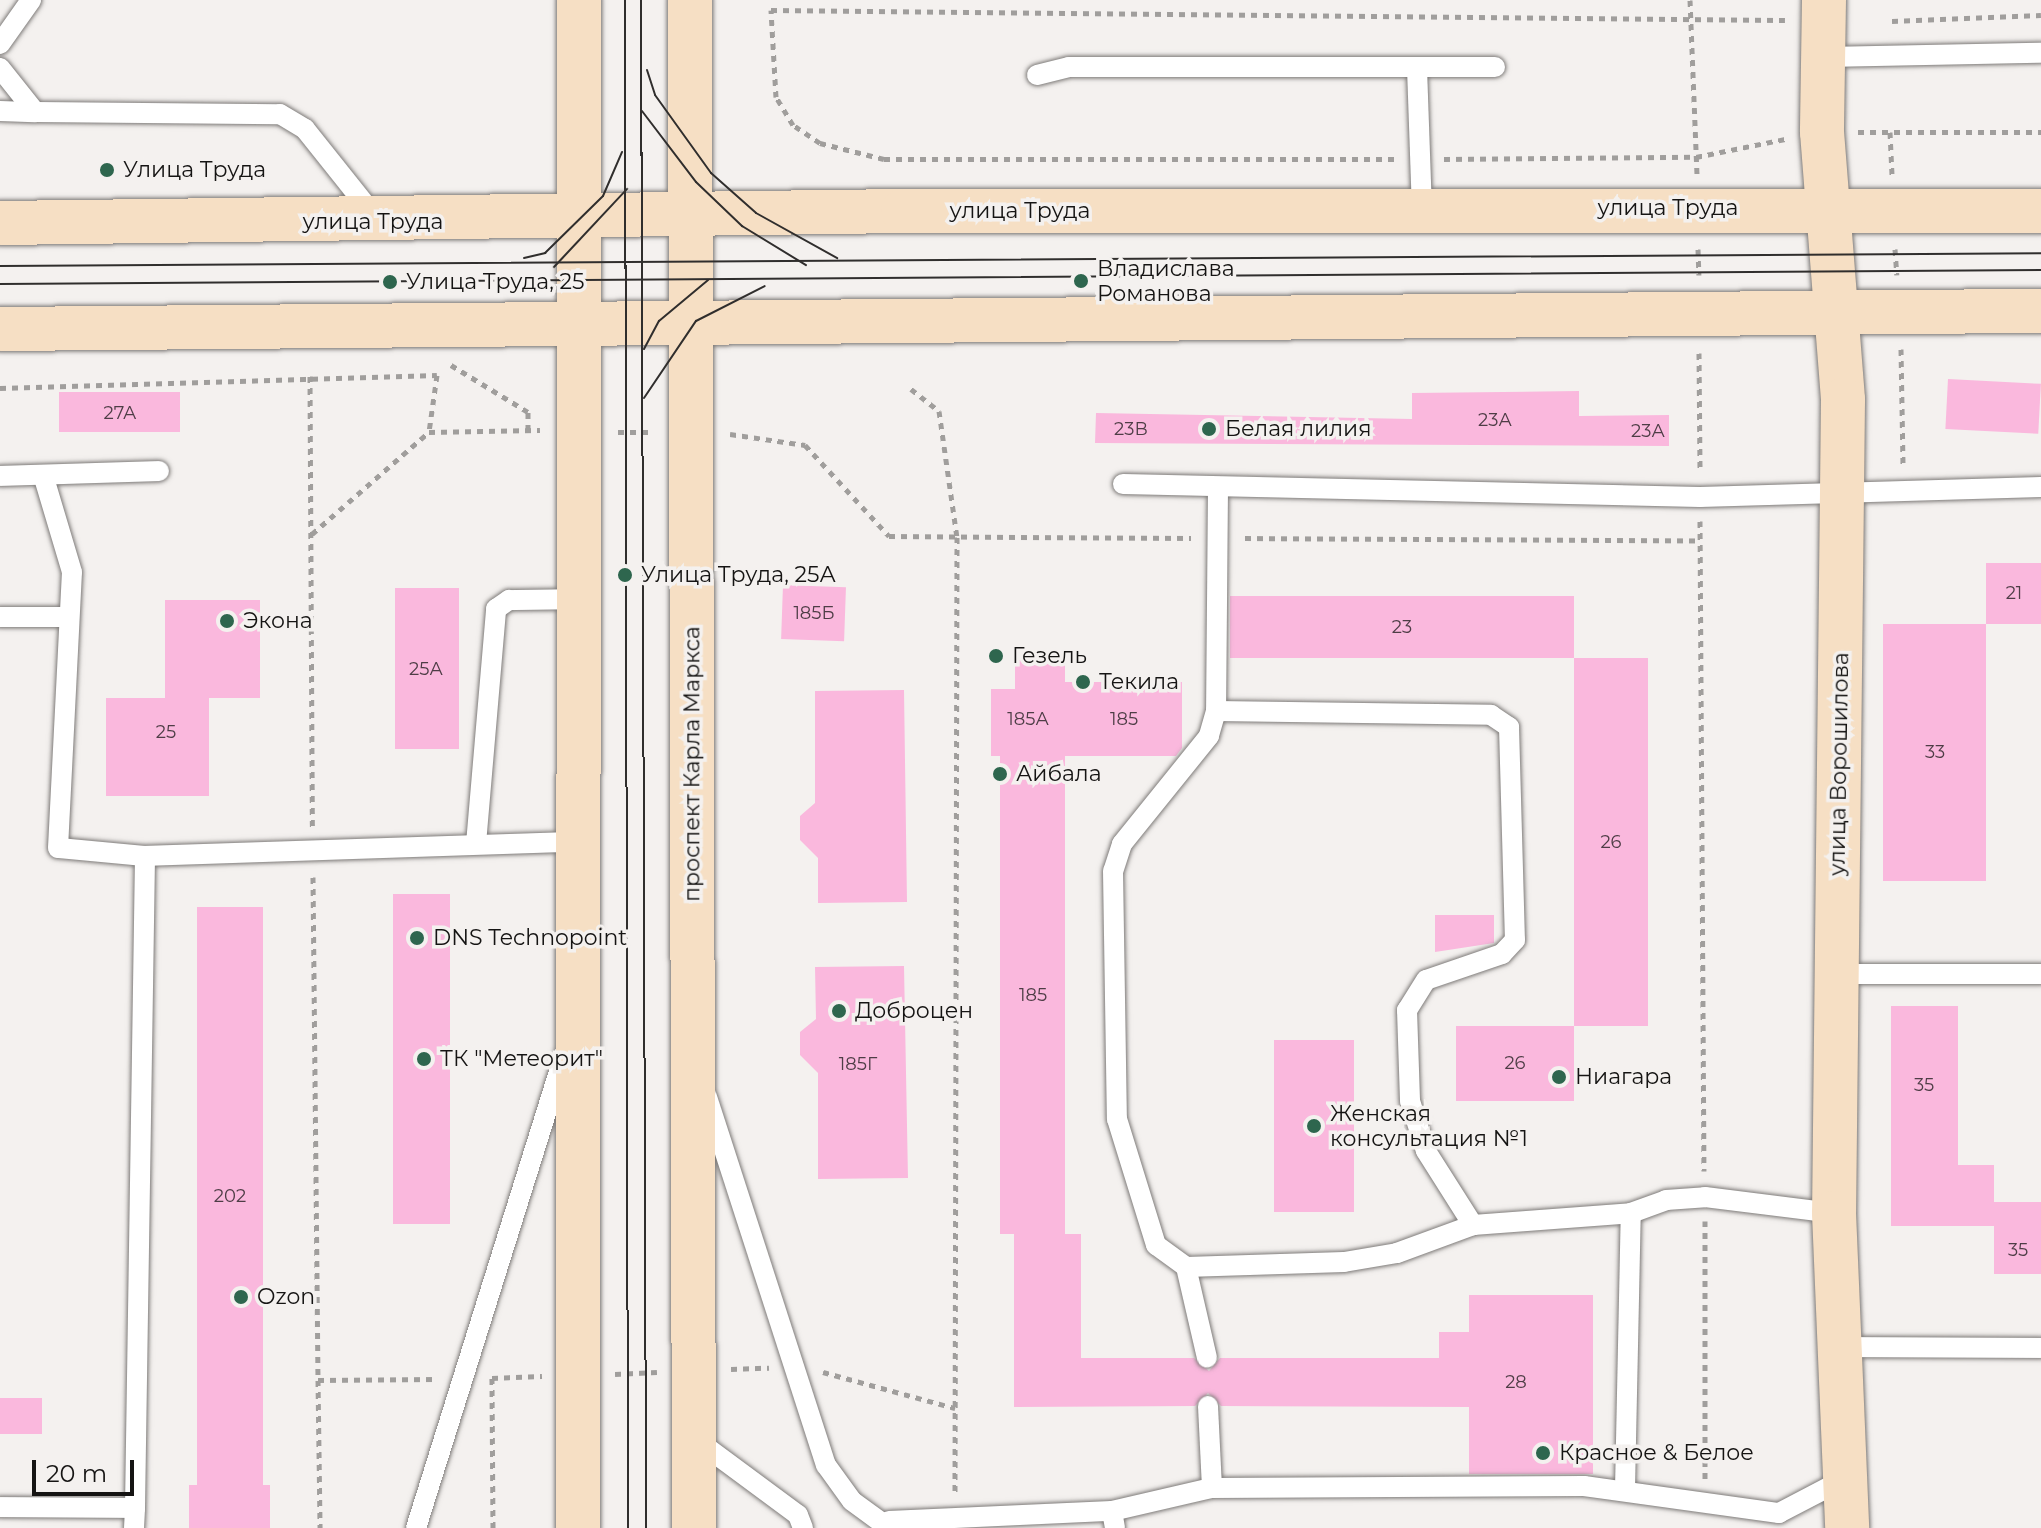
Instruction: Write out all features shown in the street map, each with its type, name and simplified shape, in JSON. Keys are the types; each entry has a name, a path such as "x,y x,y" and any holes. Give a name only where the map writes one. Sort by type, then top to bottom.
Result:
{"main road":[{"path":"578,1528 576,430 579,0"},
{"name":"проспект Карла Маркса","path":"690,0 694,1528"},
{"name":"улица Ворошилова","path":"1824,0 1822,132 1837,313 1842,497 1834,1213 1843,1347 1847,1528"},
{"name":"улица Труда","path":"0,223 380,222 689,213 1828,207 2041,211"},
{"path":"0,329 2041,311"}],"lane":[{"path":"0,44 31,0"},
{"path":"1823,57 2041,53"},
{"path":"1037,75 1069,67 1495,67"},
{"path":"0,68 35,112"},
{"path":"1417,68 1422,209"},
{"path":"0,111 280,114 305,129 380,222"},
{"path":"0,476 159,471"},
{"path":"43,475 65,529 69,617 58,848 145,856 312,848 576,842"},
{"path":"1123,484 1700,497 1842,497 2041,487"},
{"path":"1218,488 1216,711 1196,758 1122,844 1113,871 1117,1119 1156,1245 1186,1267 1344,1262 1397,1253 1473,1225 1631,1213 1705,1197 1834,1213"},
{"path":"476,844 496,609 509,600 577,599"},
{"path":"0,617 69,617"},
{"path":"1216,711 1491,715 1509,727 1515,940 1502,954 1426,980 1407,1010 1410,1101 1426,1151 1473,1225"},
{"path":"0,1507 135,1518 145,856"},
{"path":"1837,974 2041,974"},
{"path":"416,1528 576,1018"},
{"path":"693,1052 826,1465 852,1501 889,1525 955,1516 1113,1520 1212,1488 1625,1489 1705,1505 1779,1513 1846,1478"},
{"path":"1625,1489 1631,1213"},
{"path":"1186,1267 1207,1358"},
{"path":"1843,1347 2041,1348"},
{"path":"1208,1406 1212,1488"},
{"path":"693,1437 798,1515 803,1528"}],"path":[{"path":"1690,0 1698,208 1705,1505"},
{"path":"1785,20 771,10 776,97 793,125 820,143 884,159 1696,157 1822,132 2041,132"},
{"path":"1892,21 2041,15"},
{"path":"1901,354 1903,492"},
{"path":"439,360 528,412 528,431"},
{"path":"0,388 310,376 437,375 429,432"},
{"path":"310,376 320,1528"},
{"path":"911,389 939,411 957,537 955,1516"},
{"path":"312,534 429,432 576,430 691,433 805,445 889,536 1700,540"},
{"path":"730,1369 795,1369 955,1408"},
{"path":"610,1374 662,1371"},
{"path":"318,1380 542,1376"},
{"path":"492,1378 493,1528"}],"building":[{"path":"1948,379 2041,384 2038,434 1945,429"},
{"path":"1579,391 1579,416 1669,415 1669,446 1095,443 1096,413 1412,419 1412,393"},
{"path":"59,392 180,392 180,432 59,432"},
{"path":"1986,563 2041,563 2041,624 1986,624"},
{"path":"783,585 846,587 844,641 781,639"},
{"path":"395,588 459,588 459,749 395,749"},
{"path":"1230,596 1574,596 1574,658 1230,658"},
{"path":"165,600 260,600 260,698 209,698 209,796 106,796 106,698 165,698"},
{"path":"1883,624 1986,624 1986,881 1883,881"},
{"path":"1574,658 1648,658 1648,1026 1574,1026"},
{"path":"1015,660 1065,660 1065,682 1182,682 1182,748 1176,756 1065,756 1065,1234 1081,1234 1081,1358 1194,1358 1209,1371 1220,1358 1439,1358 1439,1332 1469,1332 1469,1295 1593,1295 1593,1474 1469,1474 1469,1407 1221,1406 1208,1393 1195,1406 1014,1407 1014,1234 1000,1234 1000,756 991,756 991,689 1015,689"},
{"path":"904,690 907,902 818,903 818,858 800,840 800,816 815,803 815,691"},
{"name":"ТК \"Метеорит\"","path":"393,894 450,894 450,1224 393,1224"},
{"path":"197,907 263,907 263,1485 270,1485 270,1528 189,1528 189,1485 197,1485"},
{"path":"1435,915 1494,915 1494,943 1435,952"},
{"path":"904,966 908,1178 818,1179 818,1073 800,1055 800,1032 816,1019 815,967"},
{"path":"1891,1006 1958,1006 1958,1165 1994,1165 1994,1202 2041,1202 2041,1274 1994,1274 1994,1226 1891,1226"},
{"path":"1456,1026 1574,1026 1574,1101 1456,1101"},
{"name":"Женская консультация №1","path":"1274,1040 1354,1040 1354,1212 1274,1212"},
{"path":"0,1398 42,1398 42,1434 0,1434"}],"tram line":[{"path":"625,0 628,1528"},
{"path":"641,0 646,1528"},
{"path":"647,70 655,95 711,173 756,213 837,258"},
{"path":"642,111 696,182 742,226 806,265"},
{"path":"524,258 545,253 603,196 622,152"},
{"path":"554,267 627,189"},
{"path":"0,266 2041,253"},
{"path":"0,284 2041,270"},
{"path":"644,349 659,321 708,280"},
{"path":"644,398 696,321 765,286"}],"place":[{"name":"Улица Труда","path":"107,170"},
{"name":"Владислава Романова","path":"1081,281"},
{"name":"Улица Труда, 25","path":"390,282"},
{"name":"Белая лилия","path":"1209,429"},
{"name":"Улица Труда, 25А","path":"625,575"},
{"name":"Экона","path":"227,621"},
{"name":"Гезель","path":"996,656"},
{"name":"Текила","path":"1083,682"},
{"name":"Айбала","path":"1000,774"},
{"name":"DNS Technopoint","path":"417,938"},
{"name":"Доброцен","path":"839,1011"},
{"name":"ТК \"Метеорит\"","path":"424,1059"},
{"name":"Ниагара","path":"1559,1077"},
{"name":"Женская консультация №1","path":"1314,1126"},
{"name":"Ozon","path":"241,1297"},
{"name":"Красное & Белое","path":"1543,1453"}]}
